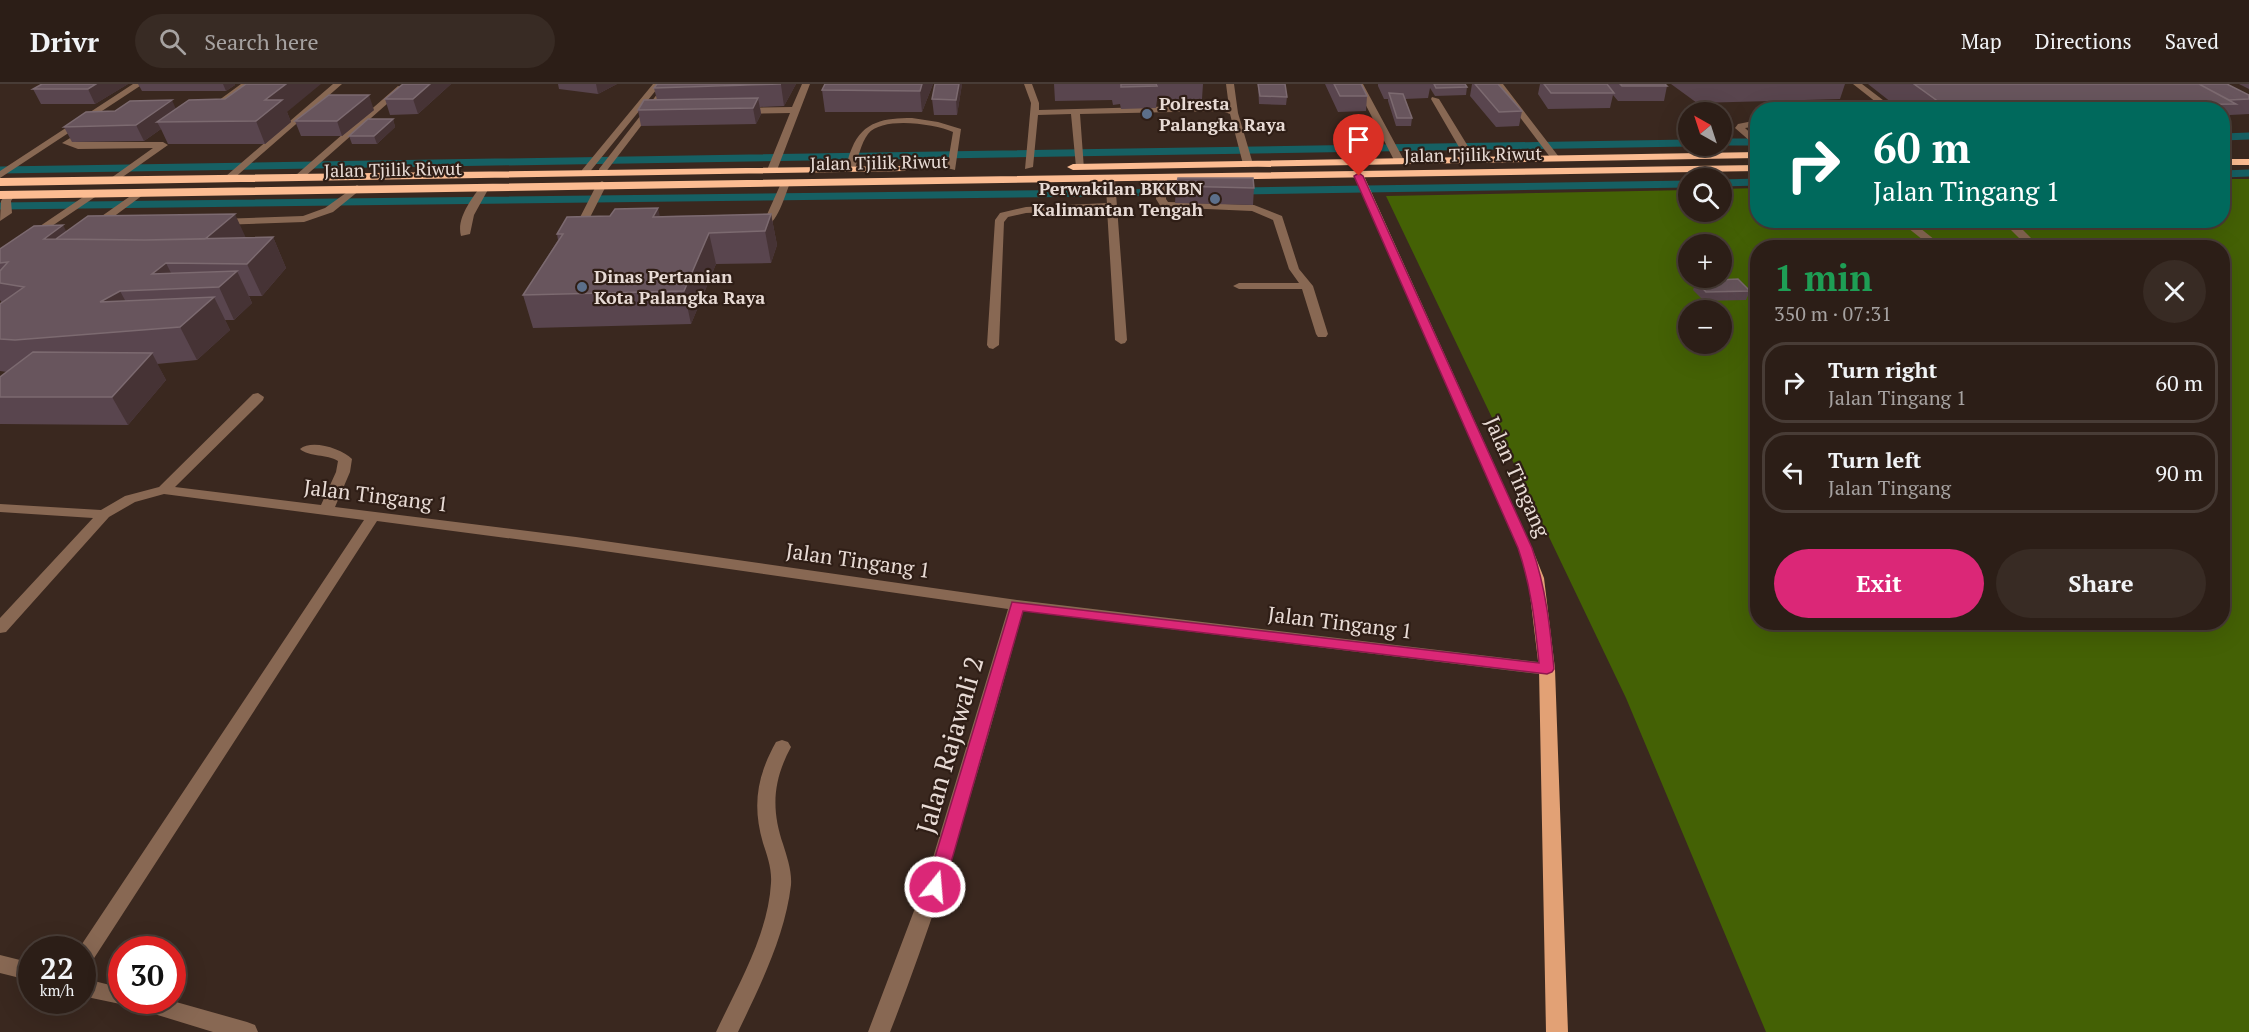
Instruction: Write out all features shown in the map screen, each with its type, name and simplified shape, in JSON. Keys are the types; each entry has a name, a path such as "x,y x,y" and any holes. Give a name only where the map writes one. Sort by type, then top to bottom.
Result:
{"highway":[{"name":"Jalan Tjilik Riwut","path":"5,195 602,184 785,183 1081,167 1750,155"},
{"path":"2230,162 2249,162"},
{"name":"Jalan Tjilik Riwut","path":"0,182 602,171 952,168 1034,171 1110,180 1750,168"}],"main road":[{"name":"Jalan Tingang","path":"1359,176 1525,548 1536,578 1547,669 1557,1032"}],"street":[{"path":"0,175 139,84"},
{"path":"207,112 246,84"},
{"path":"229,178 338,84"},
{"path":"585,172 657,84"},
{"path":"602,171 669,84"},
{"path":"772,170 806,84"},
{"path":"1028,84 1035,103 1034,171"},
{"path":"1230,84 1234,113 1248,165"},
{"path":"1359,84 1400,162"},
{"path":"1499,84 1556,159"},
{"path":"1857,84 1881,102"},
{"path":"300,177 401,88"},
{"path":"1435,99 1472,161"},
{"path":"1034,113 1223,108 1234,113"},
{"path":"727,111 796,110"},
{"path":"1076,111 1081,167"},
{"path":"647,112 658,112"},
{"path":"850,169 863,135 869,128 879,124 924,122 942,123 958,131 952,168"},
{"path":"1750,124 1740,128 1750,137"},
{"path":"94,126 68,143 78,146 162,145"},
{"path":"114,180 171,139"},
{"path":"1162,179 1161,199 1165,205 1254,208 1278,218 1294,269 1307,286 1322,334"},
{"path":"1110,180 1121,340"},
{"path":"743,230 763,226 769,221 785,183"},
{"path":"579,237 602,184"},
{"path":"465,234 465,220 485,186"},
{"path":"203,223 304,219 329,210 357,188"},
{"path":"120,224 91,228 142,192"},
{"path":"0,258 96,193"},
{"path":"0,218 7,213 5,195"},
{"path":"993,345 999,222 1004,216 1026,210 1112,206"},
{"path":"1914,228 1930,240"},
{"path":"2015,228 2027,240"},
{"path":"1239,286 1307,286"},
{"path":"0,628 104,514 130,499 164,490 258,397"},
{"path":"307,449 333,452 345,459 343,472 326,511"},
{"name":"Jalan Tingang 1","path":"164,490 576,542 1017,605 1547,669"},
{"path":"0,508 104,514"},
{"path":"96,939 372,518"},
{"name":"Jalan Rajawali 2","path":"879,1032 907,966 935,887 1017,605"},
{"path":"727,1032 753,977 781,883 777,855 767,823 765,790 769,768 782,747"},
{"path":"0,964 18,968"},
{"path":"183,1014 247,1032"}],"green space":[{"path":"2230,179 2249,179 2249,1032 1766,1032 1626,698 1386,196 1678,190 1678,222 1732,222 1732,189 1750,188 1750,228 2230,228"}],"building":[{"path":"42,84 96,84 88,89 33,89"},
{"path":"246,84 286,84 265,100 282,100 256,121 157,122 189,100 225,99"},
{"path":"403,84 430,84 413,99 385,99"},
{"path":"657,84 781,84 654,88"},
{"path":"825,84 922,84 920,91 822,90"},
{"path":"935,84 959,84 956,100 932,99"},
{"path":"1121,84 1156,84 1157,86 1121,87"},
{"path":"1258,84 1285,84 1287,97 1260,96"},
{"path":"1334,84 1361,84 1367,96 1340,96"},
{"path":"1434,84 1465,84 1467,87 1436,88"},
{"path":"1475,84 1498,84 1522,111 1499,112"},
{"path":"1544,84 1607,84 1614,93 1551,93"},
{"path":"1620,84 1665,84 1667,86 1622,86"},
{"path":"1914,84 2199,84 2236,104 2230,104 2230,102 1939,102"},
{"path":"2199,84 2227,84 2249,95 2249,99 2229,100"},
{"path":"1389,93 1403,94 1412,118 1397,118"},
{"path":"329,95 369,95 337,121 295,121"},
{"path":"758,98 753,108 638,110 644,100"},
{"path":"172,100 136,125 64,127 86,112 115,111 130,101"},
{"path":"368,119 393,119 374,136 349,136"},
{"path":"1178,178 1253,178 1254,188 1176,186"},
{"path":"658,208 653,217 771,214 765,231 709,233 684,291 523,295 563,234 557,234 567,217 610,216 615,209"},
{"path":"235,214 205,239 56,239 88,216"},
{"path":"63,225 44,239 145,240 273,237 247,264 166,263 152,274 237,271 219,287 120,291 100,302 214,297 180,327 15,340 0,339 0,304 24,287 0,283 0,271 8,262 0,263 0,249 34,226"},
{"path":"1732,279 1738,279 1750,291 1706,292 1702,288 1732,288"},
{"path":"33,352 152,353 112,397 0,397 0,377"}],"waterway":[{"path":"2230,137 2249,136"},
{"path":"1732,142 1750,142"},
{"path":"0,170 1678,143"},
{"path":"2230,174 2249,173"},
{"path":"1732,183 1750,182"},
{"path":"1242,191 1678,184"},
{"path":"0,206 1188,192"}],"place":[{"name":"Polresta Palangka Raya","path":"1147,114"},
{"name":"Perwakilan BKKBN Kalimantan Tengah","path":"1215,199"},
{"name":"Dinas Pertanian Kota Palangka Raya","path":"582,287"}],"route":[{"path":"935,887 964,794 1017,605 1547,669 1536,578 1525,548 1359,176"}]}
